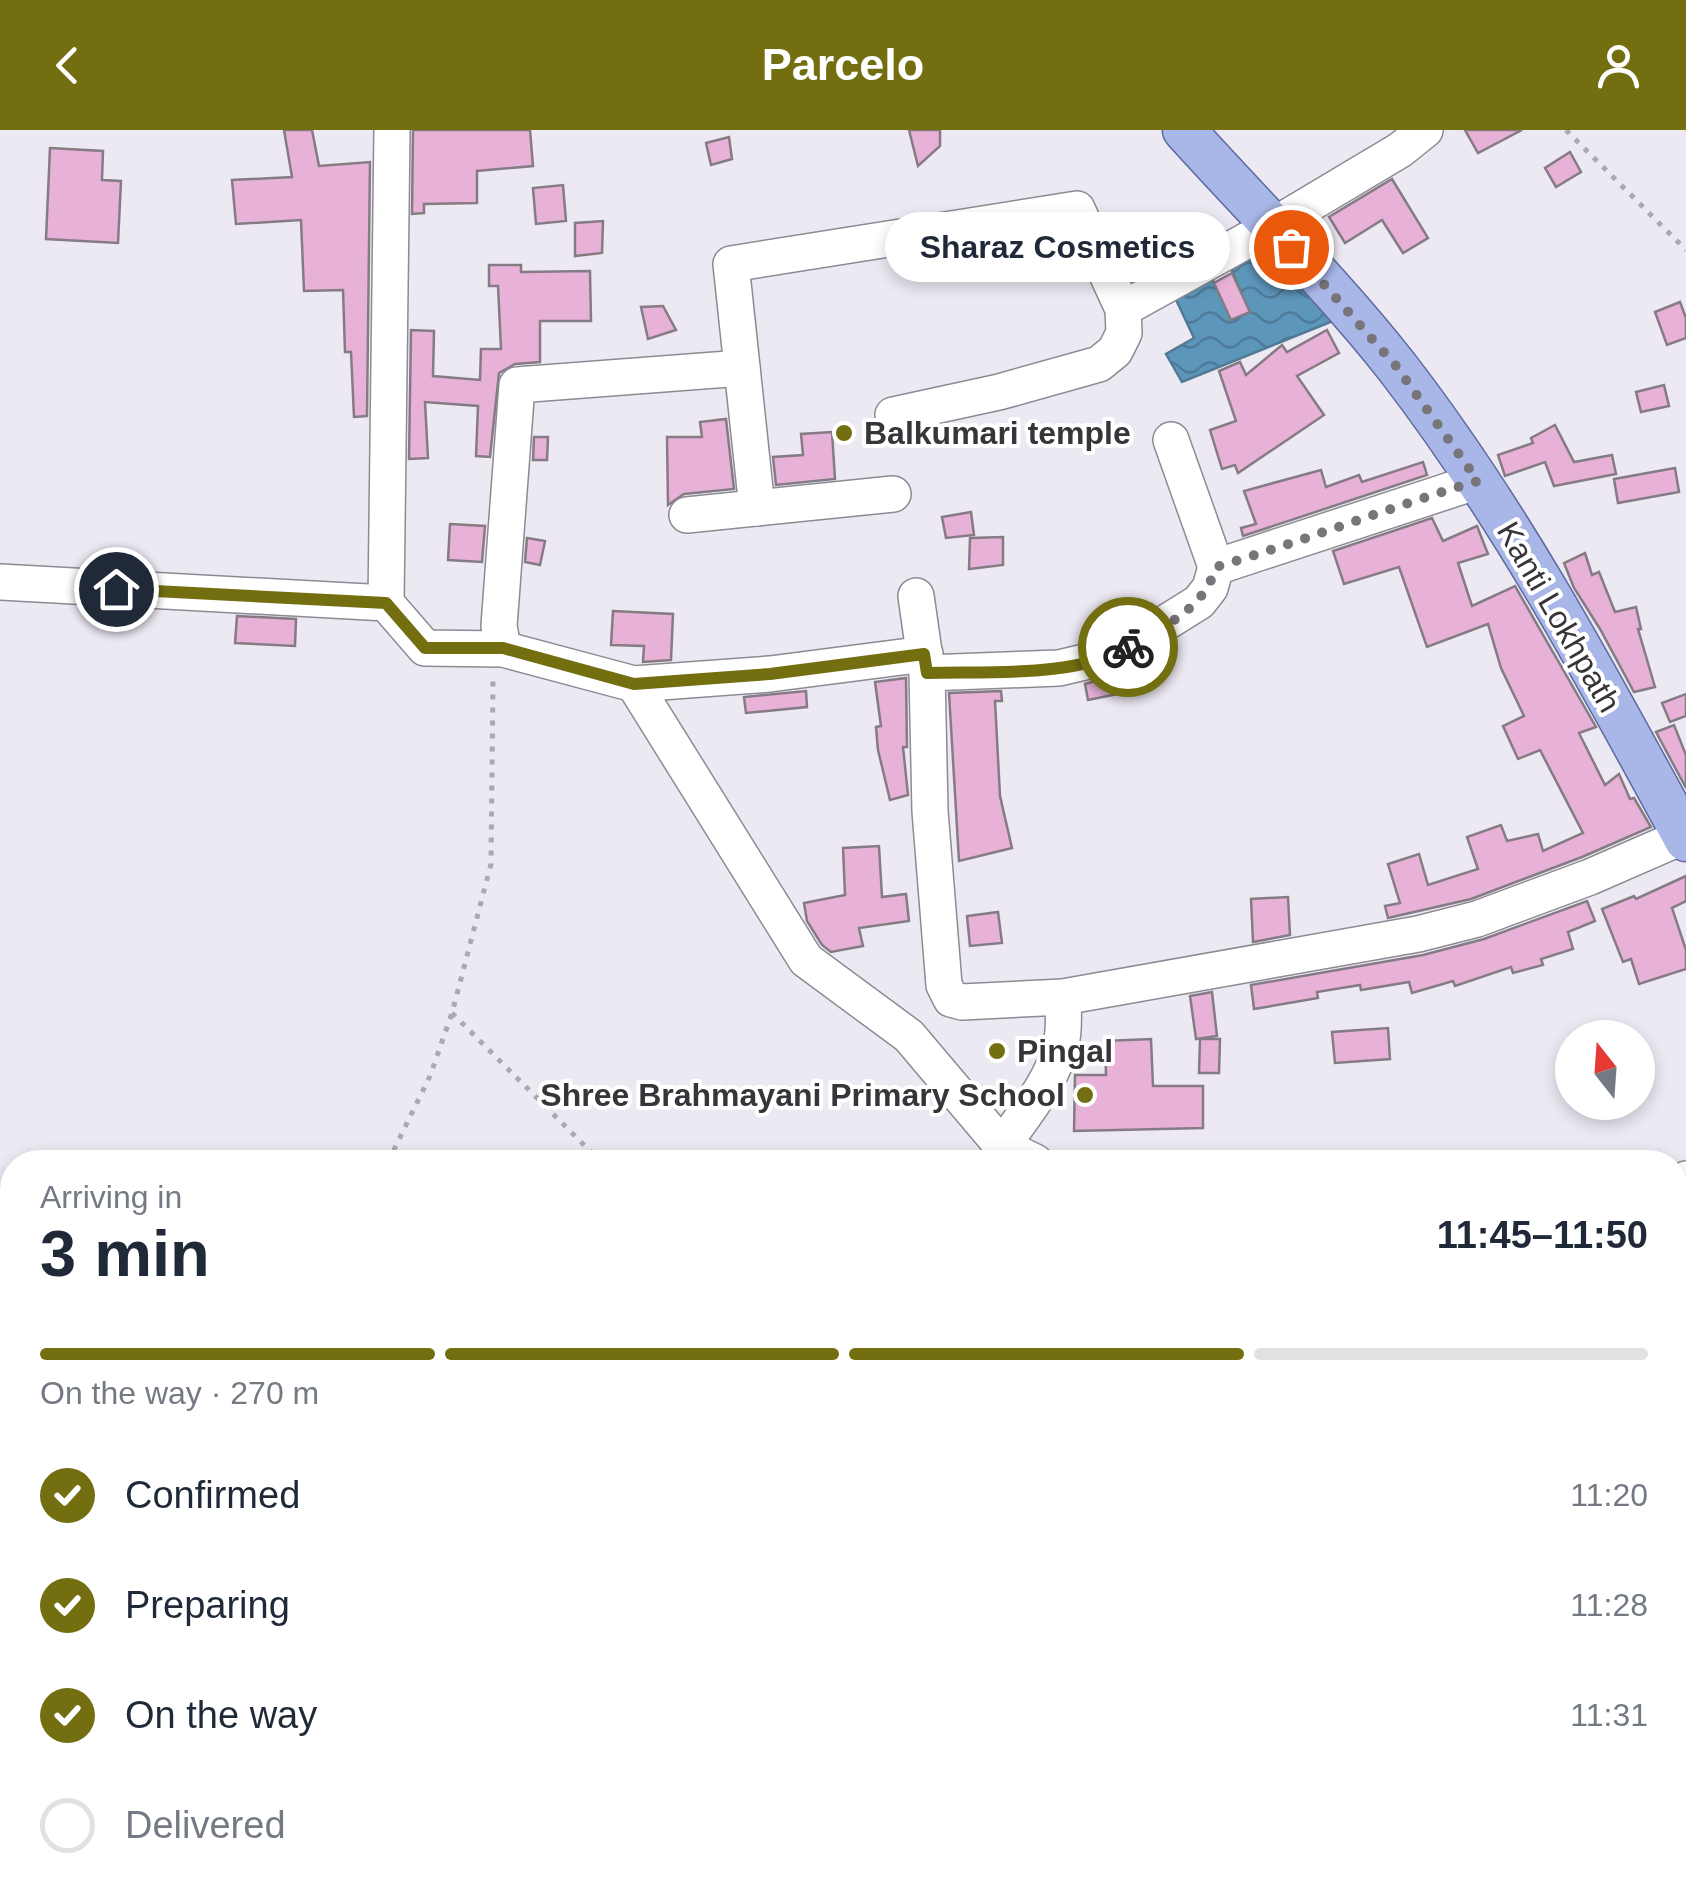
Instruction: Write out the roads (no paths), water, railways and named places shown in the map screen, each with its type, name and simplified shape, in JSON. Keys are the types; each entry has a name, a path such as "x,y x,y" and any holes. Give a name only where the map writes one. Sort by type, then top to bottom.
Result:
{"main road":[{"name":"Kanti Lokhpath","path":"1184,130 1396,366 1478,481 1519,544 1685,838"}],"street":[{"path":"392,130 386,603 425,648 507,650 634,684 926,664 1059,668 1114,656 1199,602 1210,588 1216,567 1171,440"},
{"path":"1124,321 1400,150 1425,130"},
{"path":"757,508 731,264 1077,209 1124,321 1115,351 1099,364 1000,392 893,415"},
{"path":"507,650 499,626 517,386 742,368"},
{"path":"1216,567 1478,481"},
{"path":"688,515 893,494"},
{"path":"0,582 386,603"},
{"path":"916,596 926,664 930,811 944,985 948,995 962,1002 1063,997 1418,934 1462,923 1590,877 1685,838"},
{"path":"634,684 806,960 908,1036 1002,1146 1010,1150"},
{"path":"1002,1146 1033,1102 1061,1046 1063,997"}],"water":[{"path":"1259,241 1333,321 1182,382 1166,354 1194,338 1171,289","holes":["1229,264 1249,311 1232,320 1209,272"]}],"place":[{"name":"Sharaz Cosmetics","path":"1291,247"},
{"name":"Balkumari temple","path":"844,433"},
{"name":"Pingal","path":"997,1051"},
{"name":"Shree Brahmayani Primary School","path":"1085,1095"}]}
